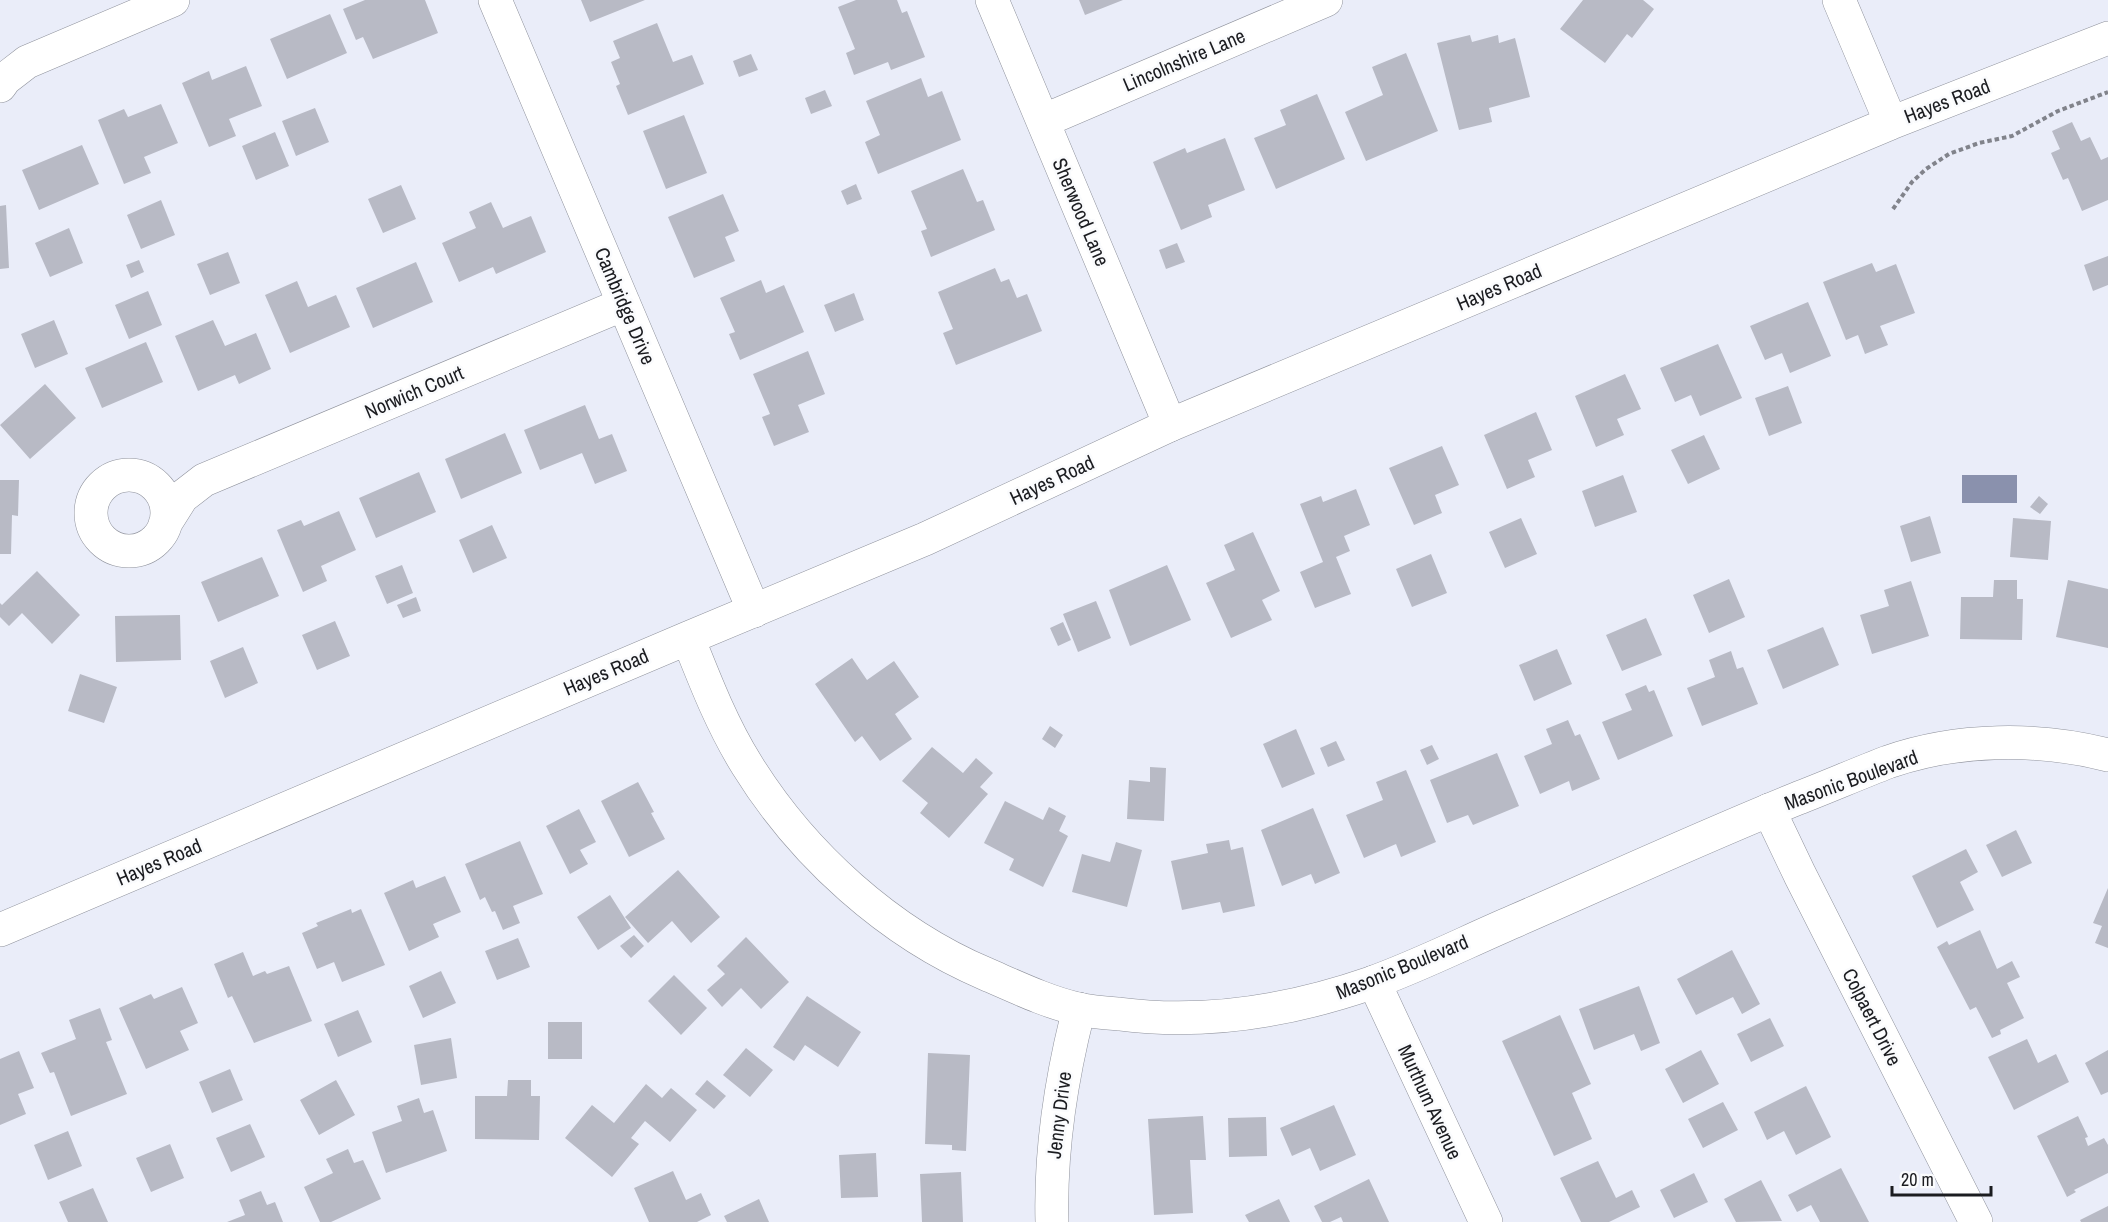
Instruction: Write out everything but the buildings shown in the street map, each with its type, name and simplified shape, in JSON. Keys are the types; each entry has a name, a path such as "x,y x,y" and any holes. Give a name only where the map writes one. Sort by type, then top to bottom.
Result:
{"street":[{"path":"0,86 13,62 173,0"},
{"name":"Cambridge Drive","path":"495,0 754,611"},
{"name":"Sherwood Lane","path":"992,0 1170,425"},
{"name":"Lincolnshire Lane","path":"1043,121 1326,0"},
{"path":"1839,0 1890,123"},
{"name":"Hayes Road","path":"0,930 925,539 1170,425 1890,123 2108,38"},
{"name":"Norwich Court","path":"204,480 149,481 137,476 125,475 113,478 95,495 91,507 96,532 104,542 115,548 127,551 140,549 151,544 160,535 182,497 204,480 624,304"},
{"path":"149,481 158,489 164,500 167,511 165,524"},
{"name":"Masonic Boulevard","path":"688,638 715,704 746,765 778,810 841,879 910,935 972,968 1023,990 1079,1009 1177,1019 1240,1015 1302,1004 1374,982 1769,810 1891,762 1932,750 1975,745 2034,743 2076,747 2108,755"},
{"name":"Colpaert Drive","path":"1769,810 1976,1222"},
{"name":"Murthum Avenue","path":"1374,982 1486,1222"},
{"name":"Jenny Drive","path":"1052,1222 1051,1187 1059,1101 1066,1060 1079,1009"}],"path":[{"path":"1893,209 1912,182 1926,169 1949,154 1978,143 2012,136 2070,105 2108,92"}],"water":[{"path":"1962,475 2017,475 2017,503 1962,503"}]}
